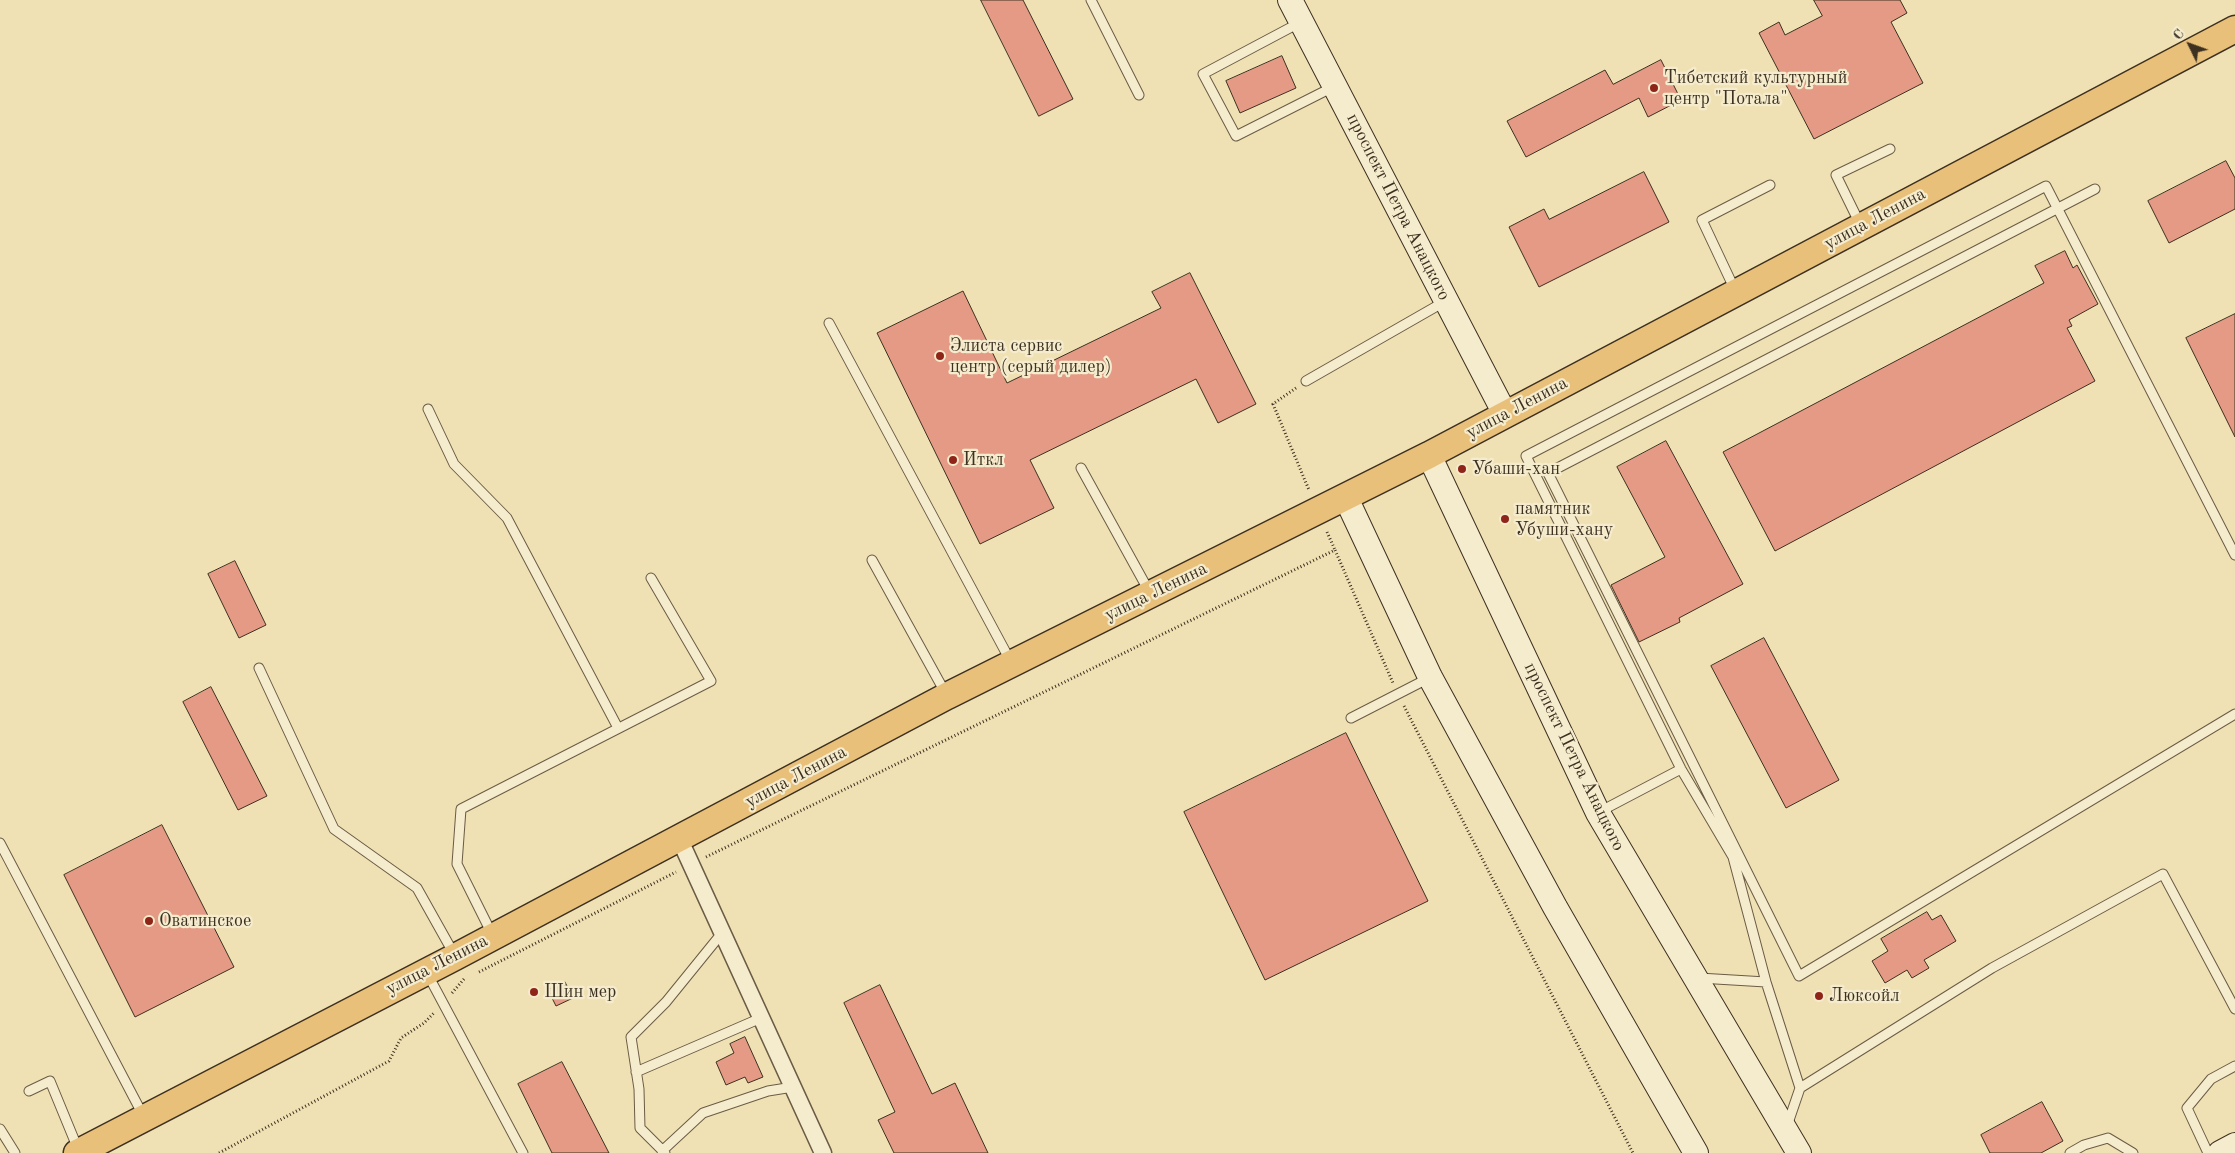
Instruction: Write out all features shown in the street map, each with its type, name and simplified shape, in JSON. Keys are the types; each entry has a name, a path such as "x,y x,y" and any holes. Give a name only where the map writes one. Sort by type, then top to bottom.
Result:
{"main road":[{"name":"проспект Петра Анацкого","path":"1290,0 1505,414"},
{"name":"улица Ленина","path":"78,1152 455,957 947,696 1429,455 2235,30"},
{"name":"проспект Петра Анацкого","path":"1429,455 1598,813 1799,1153"},
{"path":"1346,498 1430,677 1555,906 1696,1153"}],"street":[{"path":"679,838 823,1153"}],"lane":[{"path":"1091,0 1139,95"},
{"path":"1302,21 1203,74 1236,136 1336,86"},
{"path":"1861,227 1836,176 1890,149"},
{"path":"1736,292 1702,220 1770,185"},
{"path":"1785,1131 1800,1088 1766,982 1733,857 1681,769 1526,456 2046,186 2235,555"},
{"path":"2095,190 1548,473 1799,976 2235,714"},
{"path":"1306,381 1446,301"},
{"path":"829,323 1012,664"},
{"path":"428,409 454,464 507,518 618,728"},
{"path":"1081,468 1151,594"},
{"path":"872,560 947,696"},
{"path":"493,936 457,864 461,809 711,681 651,578"},
{"path":"259,668 334,829 417,888 455,957"},
{"path":"1351,718 1430,677"},
{"path":"1598,813 1681,769"},
{"path":"0,843 144,1118"},
{"path":"1800,1088 1992,968 2163,874 2235,1009"},
{"path":"722,933 666,1002 631,1037 636,1072 640,1128 663,1152 703,1113 768,1091 793,1087"},
{"path":"426,972 444,1002 523,1153"},
{"path":"1694,978 1766,982"},
{"path":"636,1072 761,1018"},
{"path":"2222,1151 2187,1108 2211,1079 2235,1066"},
{"path":"29,1091 50,1081 78,1152"},
{"path":"0,1129 15,1153"},
{"path":"2070,1153 2084,1145 2108,1138 2133,1153"}],"path":[{"path":"1306,381 1272,404 1309,490"},
{"path":"1327,532 1398,694 1633,1153"},
{"path":"219,1153 389,1061 401,1038 424,1023 464,980 530,948 690,864 1334,550"}],"building":[{"path":"981,0 1023,0 1073,99 1039,116"},
{"path":"1814,0 1900,0 1907,13 1891,22 1923,83 1814,139 1759,33 1779,22 1785,35 1822,16"},
{"path":"1282,56 1296,88 1240,113 1226,81"},
{"path":"1661,60 1681,100 1648,117 1639,98 1526,157 1507,121 1605,70 1613,84"},
{"path":"2226,161 2235,178 2235,209 2169,243 2148,201"},
{"path":"1644,172 1669,222 1539,287 1509,227 1544,209 1549,219"},
{"path":"2065,251 2073,268 2077,265 2098,304 2069,320 2072,326 2067,328 2095,381 1775,551 1723,452 2044,283 2035,266"},
{"path":"1190,273 1256,404 1218,423 1196,379 1030,460 1054,508 980,544 877,333 963,291 1007,383 1161,308 1152,292"},
{"path":"2235,314 2235,437 2186,338"},
{"path":"1666,441 1743,584 1679,618 1680,622 1639,642 1611,585 1665,557 1617,467"},
{"path":"235,561 266,625 239,638 208,574"},
{"path":"1764,638 1839,780 1786,808 1711,666"},
{"path":"211,687 267,796 238,810 183,702"},
{"path":"1346,733 1428,901 1265,980 1184,812"},
{"name":"Оватинское","path":"162,825 234,967 135,1017 64,875"},
{"path":"1927,912 1932,920 1941,915 1956,941 1924,960 1929,968 1912,978 1907,970 1885,983 1872,961 1888,951 1881,939"},
{"path":"565,982 573,998 556,1006 548,990"},
{"path":"880,985 932,1094 955,1083 988,1153 894,1153 878,1120 895,1112 844,1003"},
{"path":"745,1037 763,1077 748,1083 745,1077 726,1085 716,1062 734,1053 730,1044"},
{"path":"562,1062 609,1153 552,1153 518,1084"},
{"path":"2042,1102 2063,1141 2041,1153 1990,1153 1981,1135"}],"place":[{"name":"Тибетский культурный центр \"Потала\"","path":"1654,88"},
{"name":"Элиста сервис центр (серый дилер)","path":"940,356"},
{"name":"Иткл","path":"953,460"},
{"name":"Убаши-хан","path":"1462,469"},
{"name":"памятник Убуши-хану","path":"1505,519"},
{"name":"Оватинское","path":"149,921"},
{"name":"Шин мер","path":"534,992"},
{"name":"Люксойл","path":"1819,996"}]}
